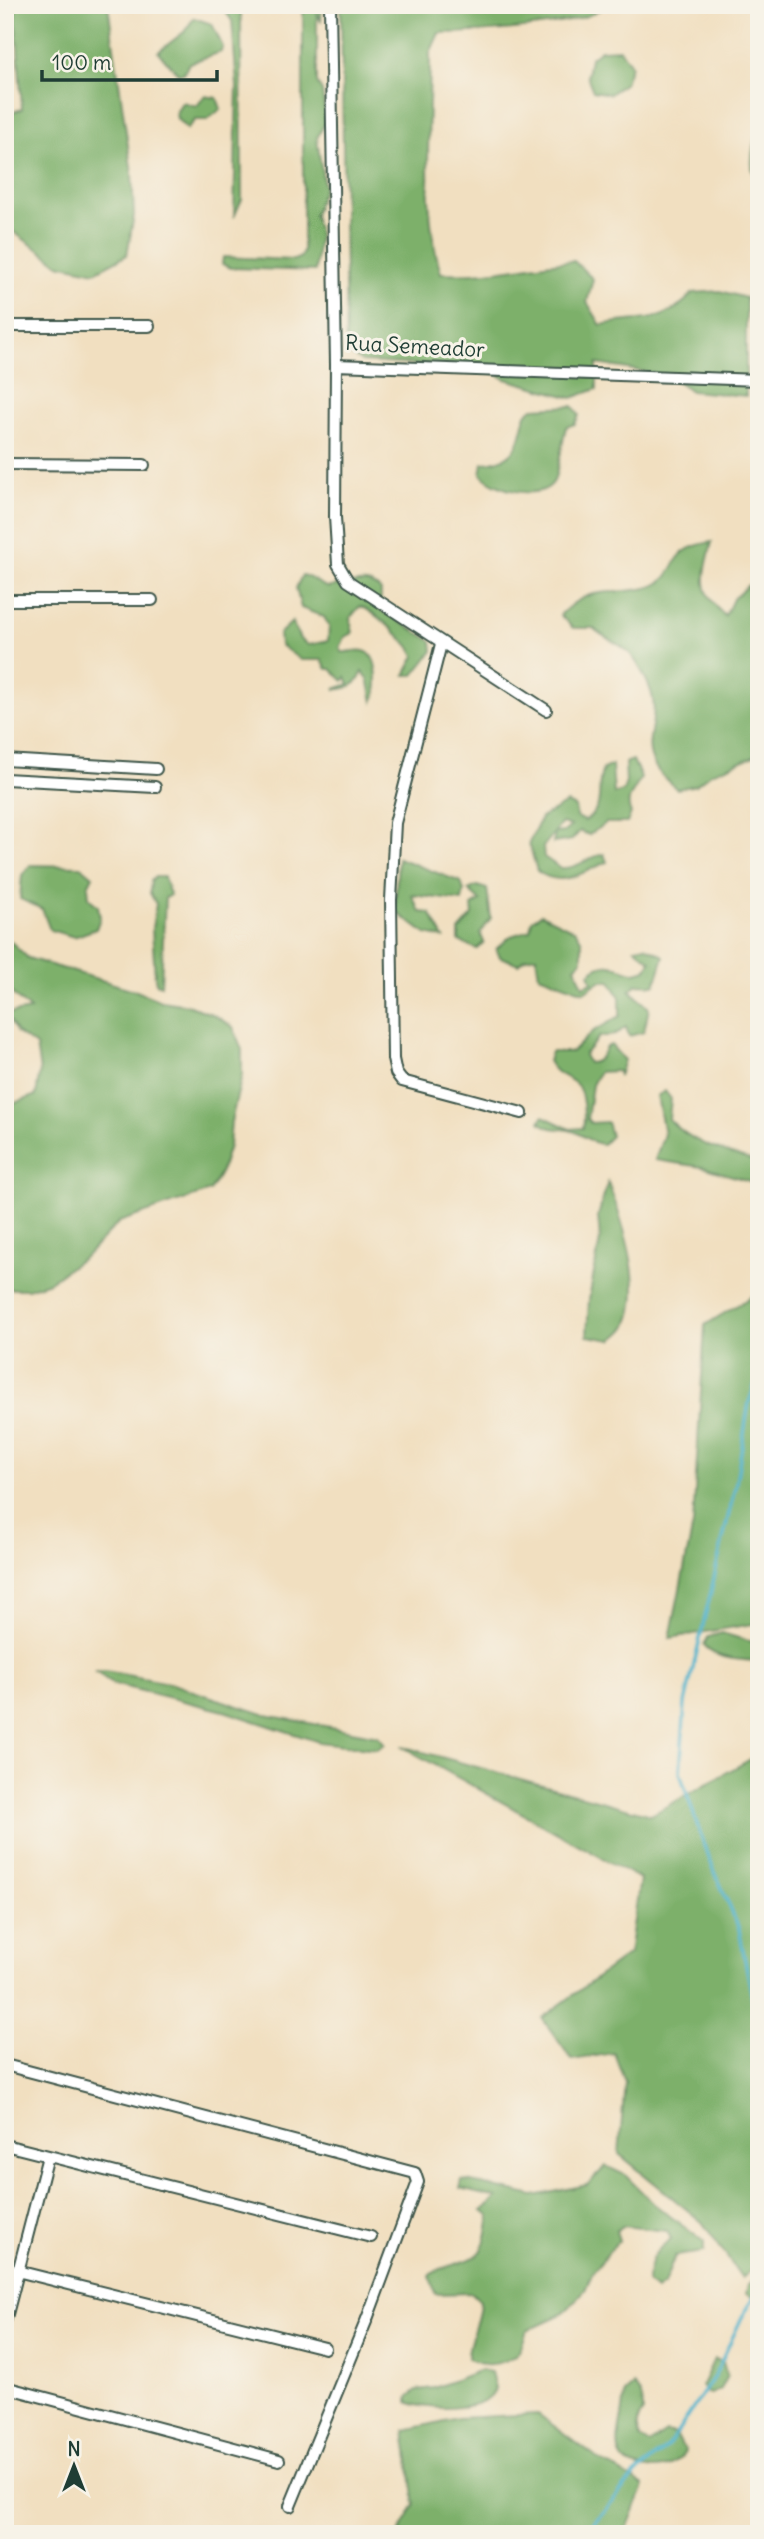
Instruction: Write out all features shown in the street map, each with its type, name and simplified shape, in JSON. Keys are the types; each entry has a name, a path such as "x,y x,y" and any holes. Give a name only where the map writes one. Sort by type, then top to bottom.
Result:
{"street":[{"name":"Rua Semeador","path":"331,5 335,365 759,380"},
{"path":"5,326 149,327"},
{"path":"335,365 335,517 338,564 348,582 546,710"},
{"path":"5,464 144,465"},
{"path":"5,600 152,600"},
{"path":"442,643 395,823 391,900 393,1059 396,1073 402,1081 522,1114"},
{"path":"5,760 156,769"},
{"path":"5,779 155,787"},
{"path":"5,2065 415,2173 418,2182 367,2319 290,2506"},
{"path":"5,2145 371,2237"},
{"path":"5,2322 48,2156"},
{"path":"5,2268 325,2348"},
{"path":"5,2387 279,2460"}],"green space":[{"path":"15,5 108,5 132,174 134,215 127,255 95,272 59,264 5,226 5,114 22,109"},
{"path":"209,5 254,5 241,11 242,199 234,217 237,86 232,21 223,8"},
{"path":"303,5 322,5 321,22 317,13 317,83 322,91 326,121 317,138 324,187 314,215 319,234 315,271 231,268 222,264 223,257 294,260 301,257 303,251"},
{"path":"341,5 605,5 595,13 554,24 439,33 430,53 428,165 431,221 441,273 475,273 574,261 593,279 587,302 601,325 661,316 682,304 693,293 720,291 746,298 746,396 691,391 670,376 597,364 597,389 572,398 506,379 485,368 362,362 346,351"},
{"path":"194,18 212,24 223,47 221,52 189,63 184,73 178,73 158,52 184,32"},
{"path":"620,49 631,65 625,83 610,94 593,91 587,76 590,58 601,50"},
{"path":"204,96 217,98 221,109 207,120 195,120 187,129 177,119 176,113 182,102 197,106"},
{"path":"759,131 759,176 756,177 752,168 752,154"},
{"path":"759,323 759,400 753,384 752,363"},
{"path":"573,406 579,415 575,424 566,427 554,481 548,488 529,492 506,489 495,485 481,474 483,463 503,458 515,449 526,414 533,408"},
{"path":"712,542 705,582 706,590 716,607 725,616 733,599 748,585 759,592 759,754 711,773 696,785 677,789 661,775 653,762 650,739 653,701 642,671 625,649 593,628 573,628 560,615 572,604 593,594 650,587 667,577 679,557 686,551"},
{"path":"302,575 327,587 371,584 381,591 380,610 432,641 433,651 414,675 405,675 415,656 412,650 391,628 360,606 350,618 353,633 345,637 340,648 342,652 364,651 373,659 377,674 375,697 373,702 368,678 362,672 352,685 335,689 349,684 346,677 343,681 331,669 327,669 322,660 301,660 280,645 279,634 292,622 300,639 308,645 328,641 329,626 324,617 301,608 296,588"},
{"path":"633,760 641,778 629,800 631,814 627,823 606,823 589,835 580,831 572,840 553,843 555,833 564,832 571,826 562,823 543,847 544,857 560,868 572,867 604,854 607,862 563,879 555,879 537,871 529,843 541,818 567,803 575,807 577,817 585,821 596,809 603,769 612,765 614,794 623,791 626,782 625,763"},
{"path":"398,858 461,882 464,891 462,901 412,895 420,912 430,913 444,938 426,934 395,911"},
{"path":"31,865 81,866 93,876 88,886 89,898 98,906 100,918 96,929 74,937 50,930 42,909 20,899 22,875"},
{"path":"155,877 164,877 170,895 165,898 161,985 156,983 155,978 152,928 156,904 150,893 151,881"},
{"path":"477,886 487,889 491,918 480,933 484,942 477,949 459,941 459,931 473,915 472,906 480,901 468,890"},
{"path":"541,914 576,931 582,941 582,960 575,967 583,986 592,982 589,973 602,966 612,965 636,973 646,970 651,961 635,948 645,946 664,956 655,985 637,984 630,990 649,1008 644,1032 629,1036 626,1027 615,1035 599,1037 584,1055 588,1063 595,1062 606,1047 611,1045 624,1060 619,1076 618,1071 599,1072 592,1085 587,1119 591,1123 607,1122 611,1136 603,1144 540,1122 543,1116 570,1129 583,1128 583,1104 578,1087 557,1072 548,1061 551,1052 572,1052 592,1032 620,1016 620,997 610,981 600,981 584,992 539,975 536,956 526,958 519,964 500,957 496,949 511,936 530,930 532,920"},
{"path":"5,936 28,958 134,990 161,1001 187,1005 212,1014 233,1027 242,1050 242,1075 231,1122 229,1146 221,1171 210,1191 119,1222 87,1255 49,1282 28,1289 5,1289 5,1107 36,1095 40,1071 36,1046 17,1033 6,1014 30,1010 5,987"},
{"path":"665,1091 671,1099 669,1119 678,1128 700,1142 759,1163 759,1184 702,1167 655,1160 664,1134 657,1096"},
{"path":"608,1182 630,1254 634,1292 627,1325 612,1340 587,1336 589,1299 600,1240 598,1216"},
{"path":"759,1292 759,1623 670,1638 693,1525 705,1325"},
{"path":"722,1633 759,1644 759,1661 722,1657 704,1646 708,1637"},
{"path":"105,1671 169,1683 266,1715 378,1736 385,1744 377,1749 319,1742 224,1711 113,1684 96,1672"},
{"path":"401,1746 651,1815 758,1755 759,2264 742,2278 702,2222 619,2154 625,2082 614,2053 572,2060 542,2018 629,1954 640,1879"},
{"path":"606,2166 625,2175 654,2204 704,2242 704,2252 675,2256 664,2284 656,2290 648,2283 649,2269 656,2253 671,2239 667,2231 623,2226 616,2231 619,2240 593,2272 585,2290 564,2313 527,2330 515,2355 491,2364 468,2358 480,2301 472,2293 435,2294 430,2276 442,2268 472,2258 478,2254 485,2241 490,2216 482,2211 497,2198 460,2189 462,2180 534,2196 587,2185"},
{"path":"759,2279 759,2300 746,2294 748,2284"},
{"path":"714,2359 723,2362 727,2376 720,2389 711,2394 707,2393 702,2385"},
{"path":"481,2370 491,2372 495,2388 491,2396 482,2402 442,2408 408,2402 408,2397 417,2390 434,2388"},
{"path":"633,2386 643,2404 638,2424 640,2438 649,2444 666,2432 676,2434 685,2452 679,2460 667,2467 636,2467 625,2462 620,2454 618,2444 625,2393"},
{"path":"538,2414 598,2459 644,2486 625,2534 399,2534 415,2504 405,2430 458,2418"}],"waterway":[{"path":"759,1374 749,1402 736,1483 685,1703 680,1773 705,1848 739,1929 759,2033"},
{"path":"584,2534 635,2475 669,2445 715,2375 742,2317 759,2290"}]}
